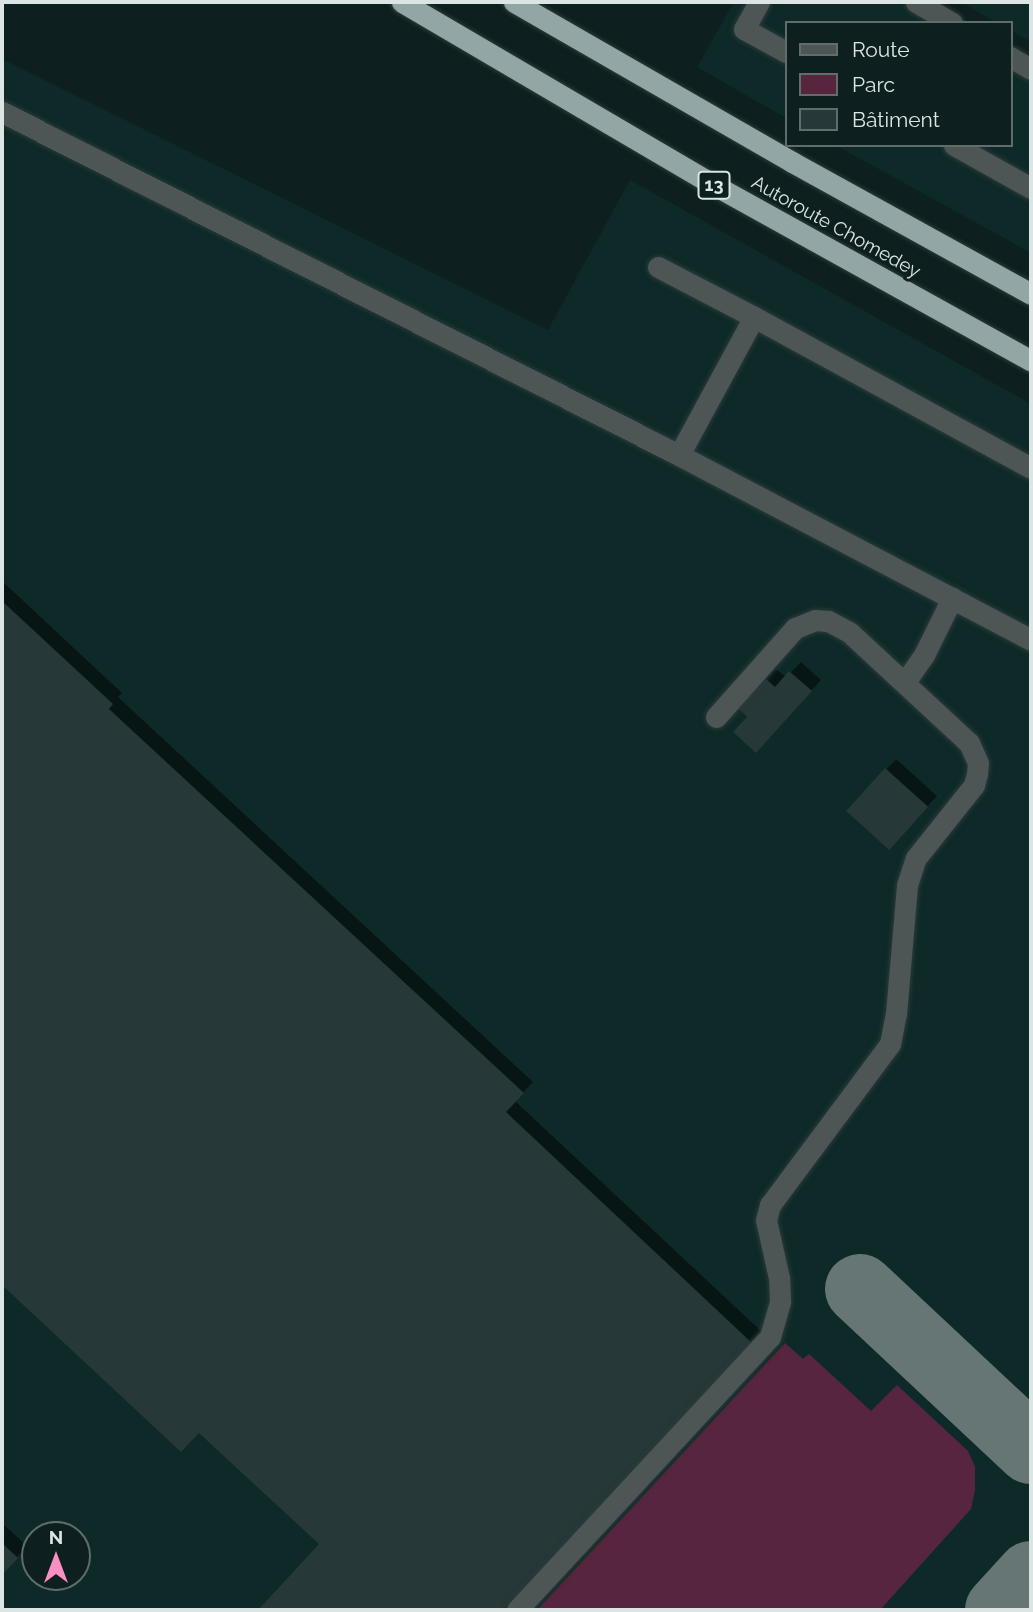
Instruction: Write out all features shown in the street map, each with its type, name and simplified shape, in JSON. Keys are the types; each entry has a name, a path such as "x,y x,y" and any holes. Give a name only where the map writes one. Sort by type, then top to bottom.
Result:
{"highway":[{"name":"Autoroute Chomedey","path":"402,2 705,180 1031,361"},
{"name":"Autoroute Chomedey","path":"514,2 803,168 1031,294"}],"lane":[{"path":"759,2 744,29 785,51"},
{"path":"916,2 949,21"},
{"path":"1012,58 1031,69"},
{"path":"2,112 679,455 1031,640"},
{"path":"958,147 1031,188"},
{"path":"658,267 1031,468"},
{"path":"679,455 754,317"},
{"path":"905,682 924,655 952,598"},
{"path":"517,1610 769,1337 777,1320 779,1278 766,1220 770,1205 890,1044 896,1014 907,885 916,858 974,785 977,774 978,763 969,743 849,632 828,621 815,620 795,628 716,717"}],"shaded area":[{"path":"734,2 929,2 962,21 785,21 785,117 697,67"},
{"path":"961,2 1031,2 1031,42 1012,31 1012,21 994,21"},
{"path":"1012,49 1031,60 1031,253 839,147 1012,147"},
{"path":"2,59 548,330 630,180 1031,404 1031,1610 2,1610"}],"green space":[{"path":"785,1343 803,1359 809,1354 871,1411 897,1385 968,1451 975,1467 975,1490 971,1509 880,1610 537,1610"}],"building":[{"path":"2,601 113,704 109,709 524,1093 506,1112 752,1343 503,1610 258,1610 319,1544 199,1433 181,1452 2,1285"},
{"path":"789,671 812,691 756,753 733,732 747,717 738,708 765,678 775,687"},
{"path":"885,768 928,807 889,850 846,811"},
{"path":"2,1543 18,1558 2,1575"}],"taxiway":[{"path":"860,1289 1031,1449"},
{"path":"1000,1610 1031,1576"}]}
